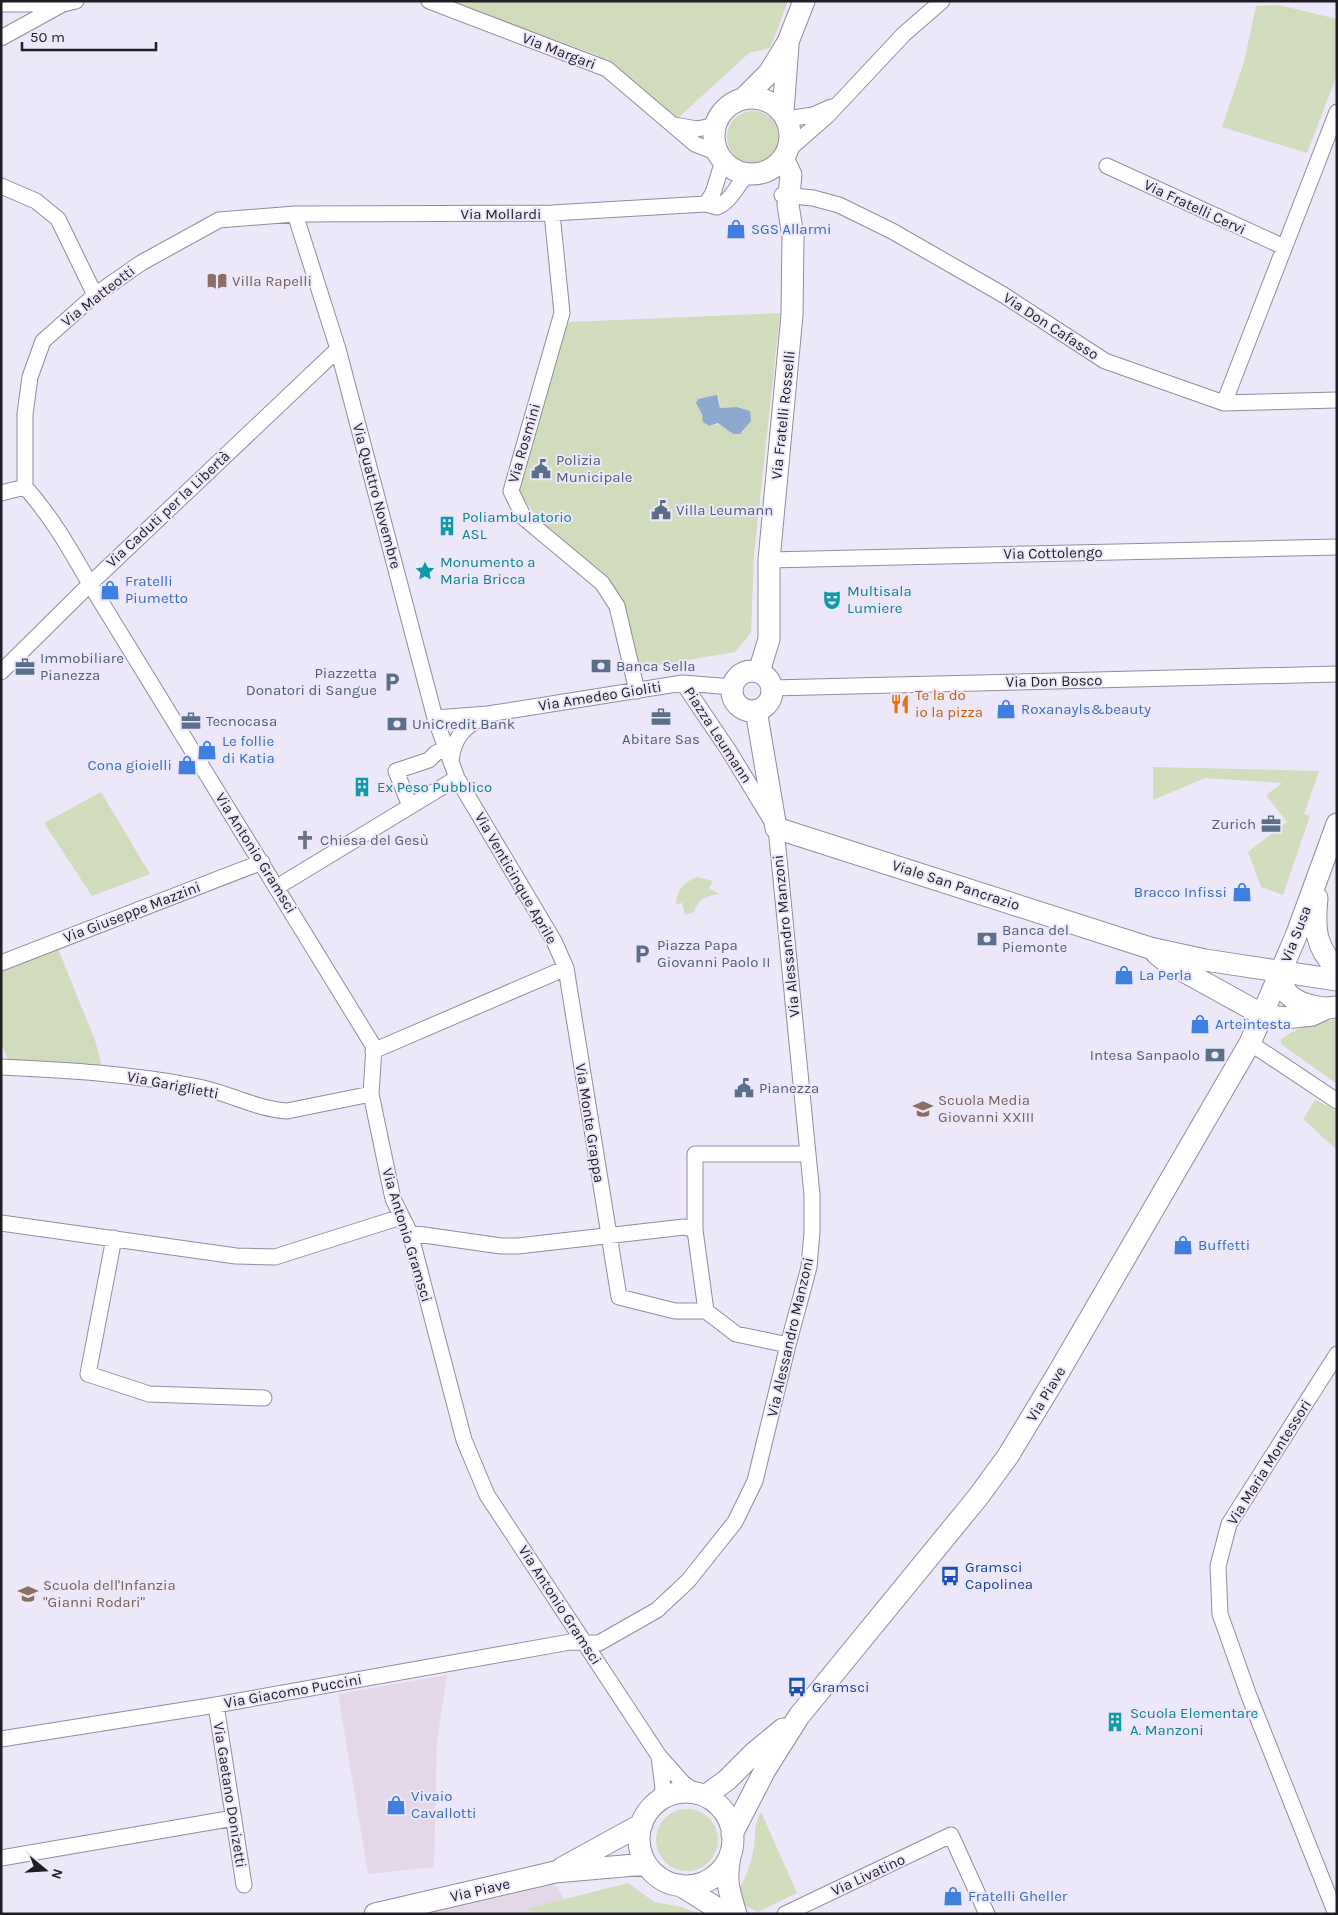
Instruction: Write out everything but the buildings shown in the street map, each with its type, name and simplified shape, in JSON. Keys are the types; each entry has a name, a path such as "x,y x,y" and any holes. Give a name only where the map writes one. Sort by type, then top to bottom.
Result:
{"street":[{"name":"Via Margari","path":"429,1 607,69 695,144 721,157"},
{"path":"787,198 771,183 753,174 730,168 721,157 714,134 716,125 726,108 743,98 769,73 788,42 804,1"},
{"path":"753,174 776,166 786,154 842,101 904,34 942,1"},
{"path":"1,4 69,3"},
{"path":"1,38 69,3"},
{"path":"786,154 790,134 785,116 788,42"},
{"path":"743,98 761,98 769,101 785,116 813,115 842,101"},
{"path":"1224,402 1337,112"},
{"path":"674,125 697,129 716,125"},
{"name":"Via Fratelli Rosselli","path":"765,680 769,639 769,560 792,315 794,236 787,198 791,175 786,154"},
{"path":"706,204 713,193 721,157"},
{"name":"Via Fratelli Cervi","path":"1107,166 1284,247"},
{"name":"Via Mollardi","path":"295,214 552,214 706,204 717,206 724,204 738,184 753,174"},
{"path":"1,186 36,200 58,219 94,295"},
{"name":"Via Don Cafasso","path":"787,198 838,205 892,231 1002,294 1105,361 1224,402 1337,400"},
{"name":"Via Matteotti","path":"25,487 26,414 30,377 43,341 94,295 141,262 219,220 295,214"},
{"name":"Via Quattro Novembre","path":"295,214 338,349 435,718 457,778"},
{"name":"Via Rosmini","path":"552,214 562,313 511,491 524,518 602,582 617,606 638,691"},
{"name":"Via Caduti per la Libertà","path":"4,669 90,584 338,349"},
{"path":"1,493 25,487 47,511 62,533 90,584"},
{"name":"Via Cottolengo","path":"769,560 1337,547"},
{"name":"Via Antonio Gramsci","path":"90,584 374,1047 371,1094 393,1199 410,1233 464,1440 487,1495 660,1756 683,1783 701,1795"},
{"path":"752,671 765,680 768,703 756,710 744,709 739,706 734,699 732,687 739,676 752,671"},
{"name":"Via Don Bosco","path":"765,680 1337,674"},
{"name":"Via Amedeo Gioliti","path":"435,718 488,714 682,683"},
{"name":"Piazza Leumann","path":"682,683 732,687"},
{"name":"Piazza Leumann","path":"682,683 774,821"},
{"name":"Piazza Leumann","path":"756,710 774,821"},
{"name":"Via Amedeo Gioliti","path":"448,754 452,751 461,731 488,714"},
{"path":"410,806 396,771 429,760 436,753 448,754"},
{"path":"277,887 457,778"},
{"name":"Via Venticinque Aprile","path":"457,778 554,941 566,968 573,1011"},
{"name":"Viale San Pancrazio","path":"774,821 1150,948 1205,960 1337,980"},
{"name":"Via Alessandro Manzoni","path":"584,1643 599,1643 657,1610 688,1581 735,1522 755,1481 809,1267 812,1232 808,1154 774,821"},
{"name":"Via Susa","path":"1250,1043 1281,973 1337,824"},
{"name":"Via Giuseppe Mazzini","path":"1,963 262,862"},
{"path":"1318,874 1315,919 1317,936 1324,956 1337,969"},
{"name":"Viale San Pancrazio","path":"1150,948 1167,962 1263,1015 1285,1018 1312,1015 1332,1007"},
{"path":"373,1052 566,968"},
{"path":"1281,973 1282,986 1291,998 1310,1006 1332,1007"},
{"name":"Via Monte Grappa","path":"573,1011 619,1297 675,1311 706,1311"},
{"path":"1250,1043 1337,1101"},
{"name":"Via Piave","path":"732,1843 765,1770 799,1716 950,1532 1008,1456 1058,1375 1250,1043"},
{"name":"Via Gariglietti","path":"1,1067 102,1072 201,1088 274,1110 287,1111 371,1094"},
{"path":"788,1345 736,1334 706,1311 695,1230 696,1154 808,1154"},
{"path":"1,1223 236,1256 275,1257 401,1217"},
{"path":"410,1233 500,1246 684,1227 695,1230"},
{"path":"114,1238 88,1374 149,1394 264,1398"},
{"name":"Via Maria Montessori","path":"1336,1914 1249,1696 1220,1614 1218,1566 1229,1524 1337,1354"},
{"name":"Via Giacomo Puccini","path":"1,1739 216,1705 570,1642 584,1643"},
{"name":"Via Gaetano Donizetti","path":"216,1705 244,1885"},
{"name":"Via Piave","path":"701,1795 727,1780 755,1752 799,1716"},
{"name":"Via Antonio Gramsci","path":"660,1756 663,1788 661,1799"},
{"path":"726,1914 680,1886 666,1882 646,1864 640,1851 639,1838 642,1824 649,1810 661,1799 672,1794 701,1795 721,1808 730,1824 732,1843 727,1870 728,1889 736,1914"},
{"path":"1,1858 234,1818"},
{"name":"Via Piave","path":"555,1872 642,1824"},
{"name":"Via Livatino","path":"784,1914 950,1835 987,1914"},
{"path":"680,1886 693,1885 711,1878 726,1864 732,1843"},
{"name":"Via Piave","path":"375,1914 555,1872 646,1864"}],"shaded area":[{"name":"Vivaio Cavallotti","path":"447,1675 437,1742 434,1867 368,1874 338,1694"},
{"path":"534,1875 556,1886 573,1914 375,1914"}],"green space":[{"path":"450,1 788,1 770,48 749,53 677,119 606,58 604,61 597,55"},
{"path":"1279,5 1337,19 1337,75 1307,153 1222,127 1244,62 1256,6"},
{"path":"753,111 767,115 775,123 779,137 775,151 767,159 753,163 739,159 731,151 727,137 731,123 739,115"},
{"path":"780,313 754,555 751,633 735,652 636,669 623,605 543,525 516,489 558,341 569,322","holes":["699,398 719,398 720,408 737,407 745,409 744,432 733,434 720,424 709,426 705,424"]},
{"path":"1153,767 1319,771 1304,814 1310,816 1283,895 1261,887 1248,852 1287,822 1266,795 1282,783 1205,778 1153,800"},
{"path":"101,792 150,874 92,896 44,823"},
{"path":"698,877 713,881 709,888 720,894 704,898 694,912 685,915 682,903 676,904 678,894 685,884"},
{"path":"58,949 95,1040 102,1066 9,1062 1,1043 1,972"},
{"path":"1337,1019 1337,1084 1281,1044 1281,1039 1294,1031 1308,1026"},
{"path":"1315,1100 1337,1110 1337,1150 1303,1119"},
{"path":"687,1809 699,1811 709,1818 716,1828 718,1840 716,1852 709,1862 699,1869 687,1871 675,1869 665,1862 658,1852 656,1840 658,1828 665,1818 675,1811"},
{"path":"761,1812 797,1893 758,1912 744,1905 735,1894 742,1884 750,1865 756,1825"},
{"path":"628,1883 654,1902 682,1907 697,1914 542,1914 525,1909"}],"water":[{"path":"717,395 720,408 737,407 750,411 751,421 740,434 733,434 718,423 709,426 703,422 702,414 696,403 698,399"}],"place":[{"name":"SGS Allarmi","path":"736,229"},
{"name":"Villa Rapelli","path":"217,281"},
{"name":"Polizia Municipale","path":"541,469"},
{"name":"Villa Leumann","path":"661,510"},
{"name":"Poliambulatorio ASL","path":"447,526"},
{"name":"Monumento a Maria Bricca","path":"425,571"},
{"name":"Fratelli Piumetto","path":"110,590"},
{"name":"Multisala Lumiere","path":"832,600"},
{"name":"Banca Sella","path":"601,666"},
{"name":"Immobiliare Pianezza","path":"25,667"},
{"name":"Piazzetta Donatori di Sangue","path":"392,682"},
{"name":"Te la do io la pizza","path":"900,704"},
{"name":"Roxanayls&beauty","path":"1006,709"},
{"name":"Abitare Sas","path":"661,717"},
{"name":"Tecnocasa","path":"191,721"},
{"name":"UniCredit Bank","path":"397,724"},
{"name":"Le follie di Katia","path":"207,750"},
{"name":"Cona gioielli","path":"187,765"},
{"name":"Ex Peso Pubblico","path":"362,787"},
{"name":"Zurich","path":"1271,824"},
{"name":"Chiesa del Gesù","path":"305,840"},
{"name":"Bracco Infissi","path":"1242,892"},
{"name":"Banca del Piemonte","path":"987,939"},
{"name":"Piazza Papa Giovanni Paolo II","path":"642,954"},
{"name":"La Perla","path":"1124,975"},
{"name":"Arteintesta","path":"1200,1024"},
{"name":"Intesa Sanpaolo","path":"1215,1055"},
{"name":"Pianezza","path":"744,1088"},
{"name":"Scuola Media Giovanni XXIII","path":"923,1109"},
{"name":"Buffetti","path":"1183,1245"},
{"name":"Gramsci Capolinea","path":"950,1576"},
{"name":"Scuola dell'Infanzia \"Gianni Rodari\"","path":"28,1594"},
{"name":"Gramsci","path":"797,1687"},
{"name":"Scuola Elementare A. Manzoni","path":"1115,1722"},
{"name":"Vivaio Cavallotti","path":"396,1805"},
{"name":"Fratelli Gheller","path":"953,1896"}]}
